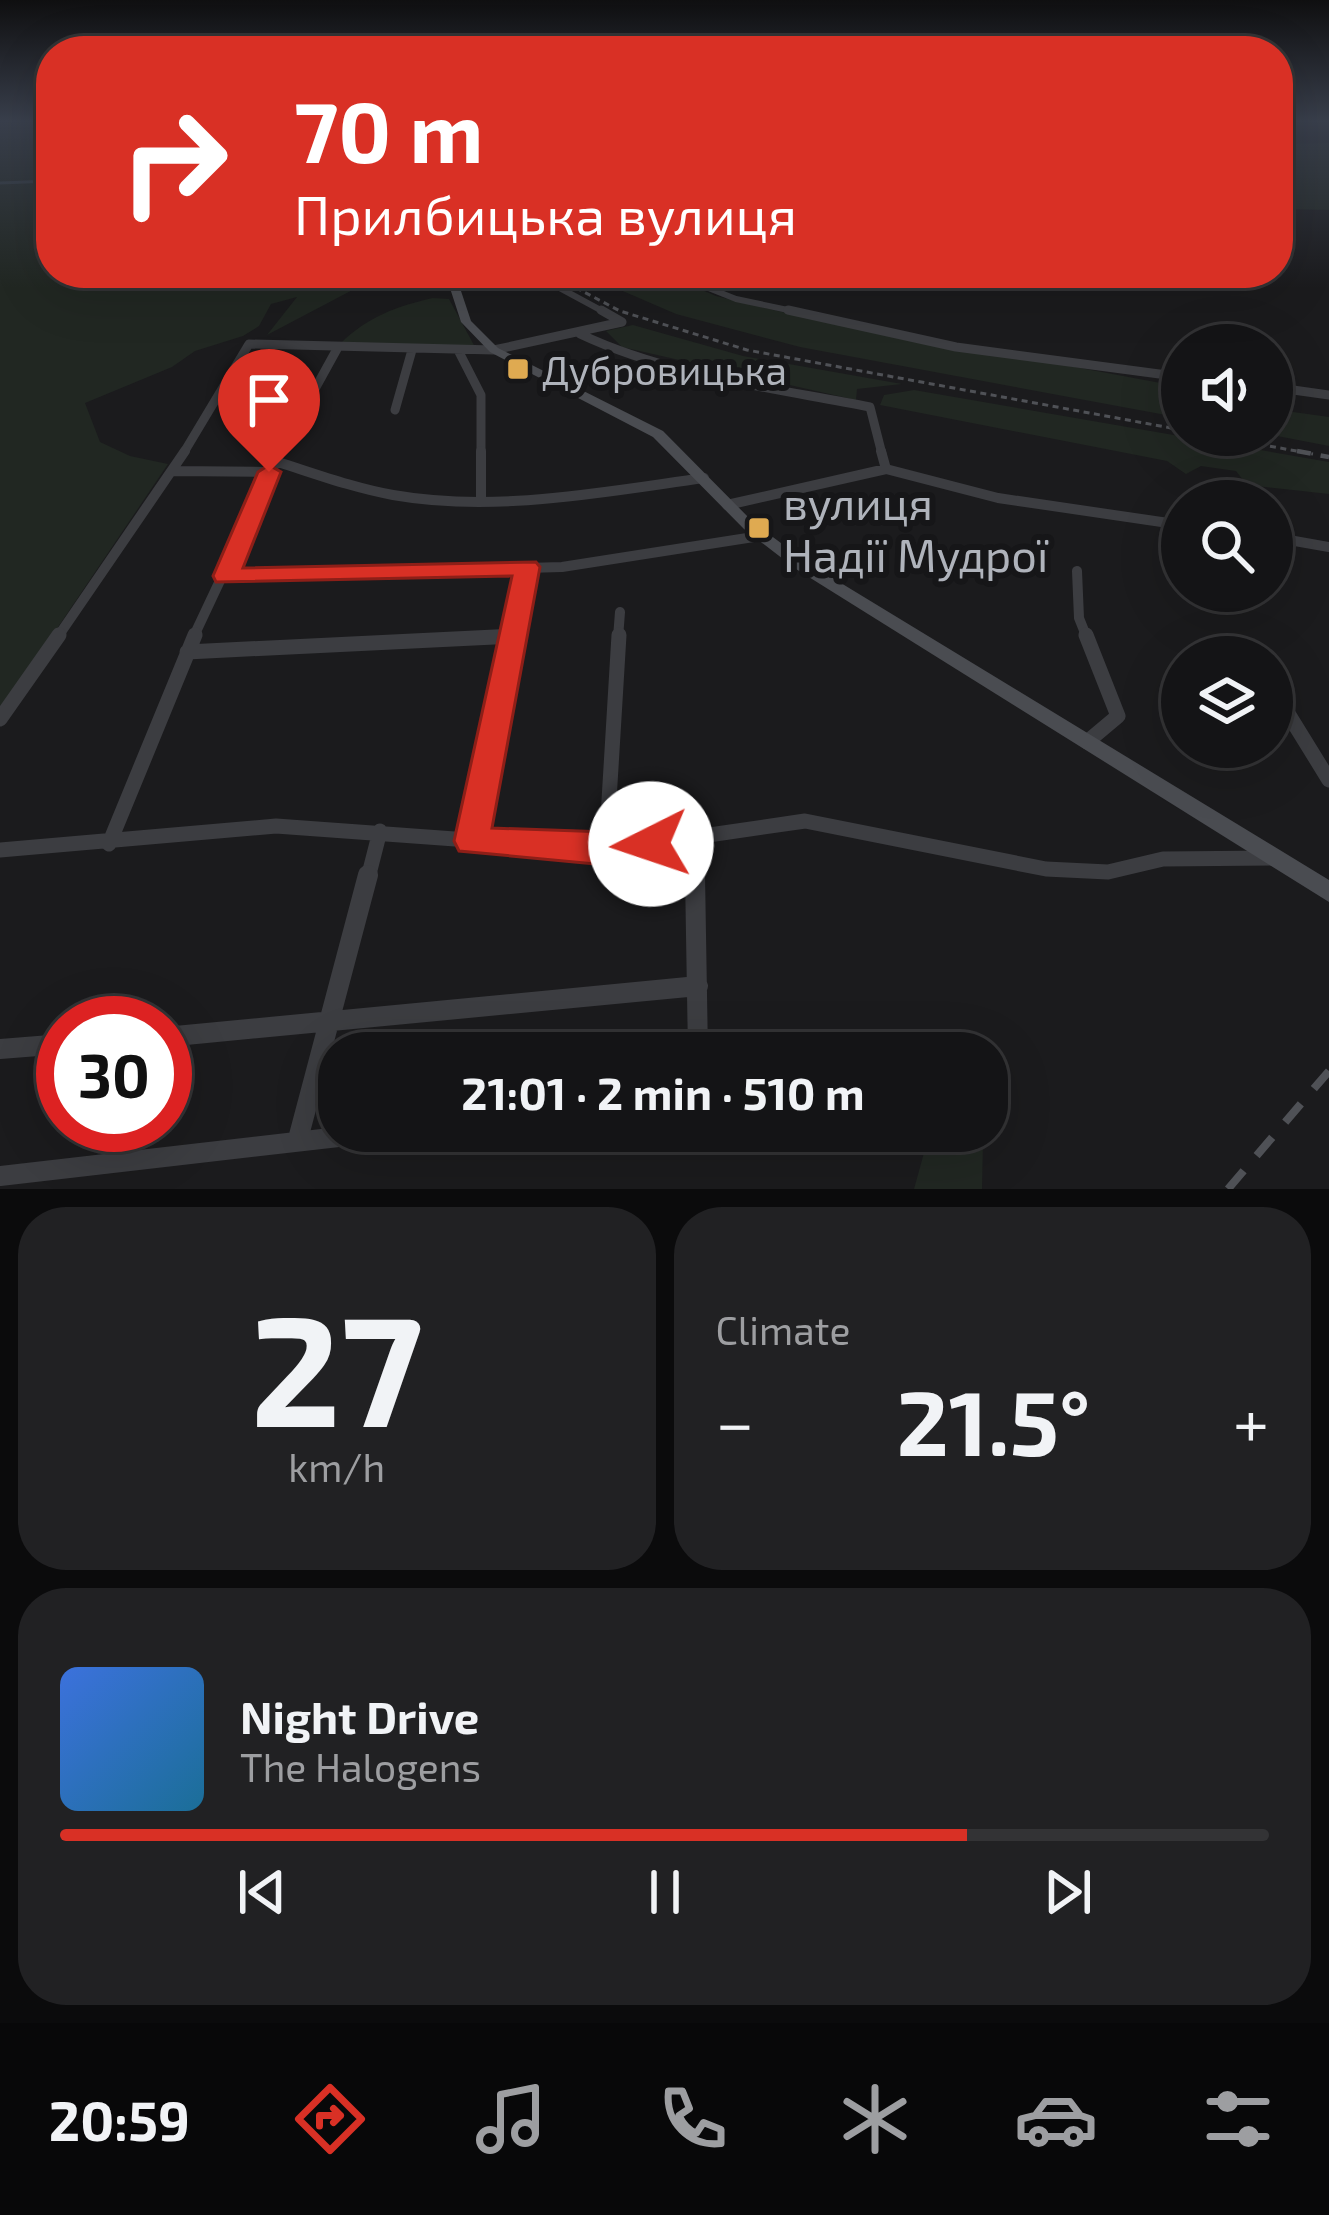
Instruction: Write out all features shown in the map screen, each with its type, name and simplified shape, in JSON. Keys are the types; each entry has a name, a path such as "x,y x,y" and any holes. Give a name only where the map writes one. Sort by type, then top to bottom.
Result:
{"main road":[{"path":"455,288 461,311 494,350 658,434 760,536 1329,892"}],"street":[{"path":"0,719 173,471 249,344 494,350 622,322 560,288"},
{"path":"708,288 736,299 956,346 1161,374"},
{"path":"573,333 696,372 869,407 886,469"},
{"path":"241,358 286,346"},
{"path":"110,844 187,652 274,467 338,349"},
{"path":"395,410 412,350"},
{"path":"459,352 481,394 481,501"},
{"path":"1293,390 1329,394"},
{"path":"173,471 274,467 406,497 514,502 704,478"},
{"path":"727,505 886,469 998,498 1161,522"},
{"path":"226,576 641,560 760,536"},
{"path":"1293,541 1324,546 1329,561"},
{"path":"472,841 526,567"},
{"path":"1078,571 1079,618 1118,716 1087,742"},
{"path":"606,850 620,612"},
{"path":"187,652 513,636"},
{"path":"1293,720 1329,780"},
{"path":"0,850 276,826 606,850 695,839 766,823 805,821 1046,868 1108,872 1163,859 1278,859"},
{"path":"298,1139 380,830"},
{"path":"695,839 698,1032"},
{"path":"192,1035 325,1026 698,986"},
{"path":"0,1049 36,1046"},
{"path":"0,1175 318,1137"}],"shaded area":[{"path":"0,176 36,176 36,288 356,288 267,335 297,297 271,304 259,326 243,336 195,351 172,367 85,403 100,442 130,456 168,464 0,713"},
{"path":"1293,176 1329,176 1329,210 1293,209"},
{"path":"616,288 697,288 782,312 1161,383 1161,414 800,347 676,314"},
{"path":"433,298 449,299 475,347 340,344 383,314"},
{"path":"633,325 743,356 902,384 857,389 856,400 622,347 606,331"},
{"path":"914,390 1161,433 1161,456 1293,456 1329,462 1329,494 1293,490 1293,480 1243,480 1236,471 1201,466 1186,474 1167,461 880,405 884,395"},
{"path":"1293,412 1329,417 1329,446 1293,439"},
{"path":"924,1152 983,1152 982,1189 914,1189"}],"waterway":[{"path":"0,183 36,182"}],"railway":[{"path":"576,288 620,311 747,350 1161,426"},
{"path":"1293,450 1313,454"},
{"path":"1297,451 1313,454"},
{"path":"1313,454 1329,457"},
{"path":"1228,1189 1329,1071"}],"place":[{"name":"Дубровицька","path":"518,369"},
{"name":"вулиця Надії Мудрої","path":"759,528"}],"route":[{"path":"269,472 226,576 526,567 472,841 606,850 651,844"}]}
